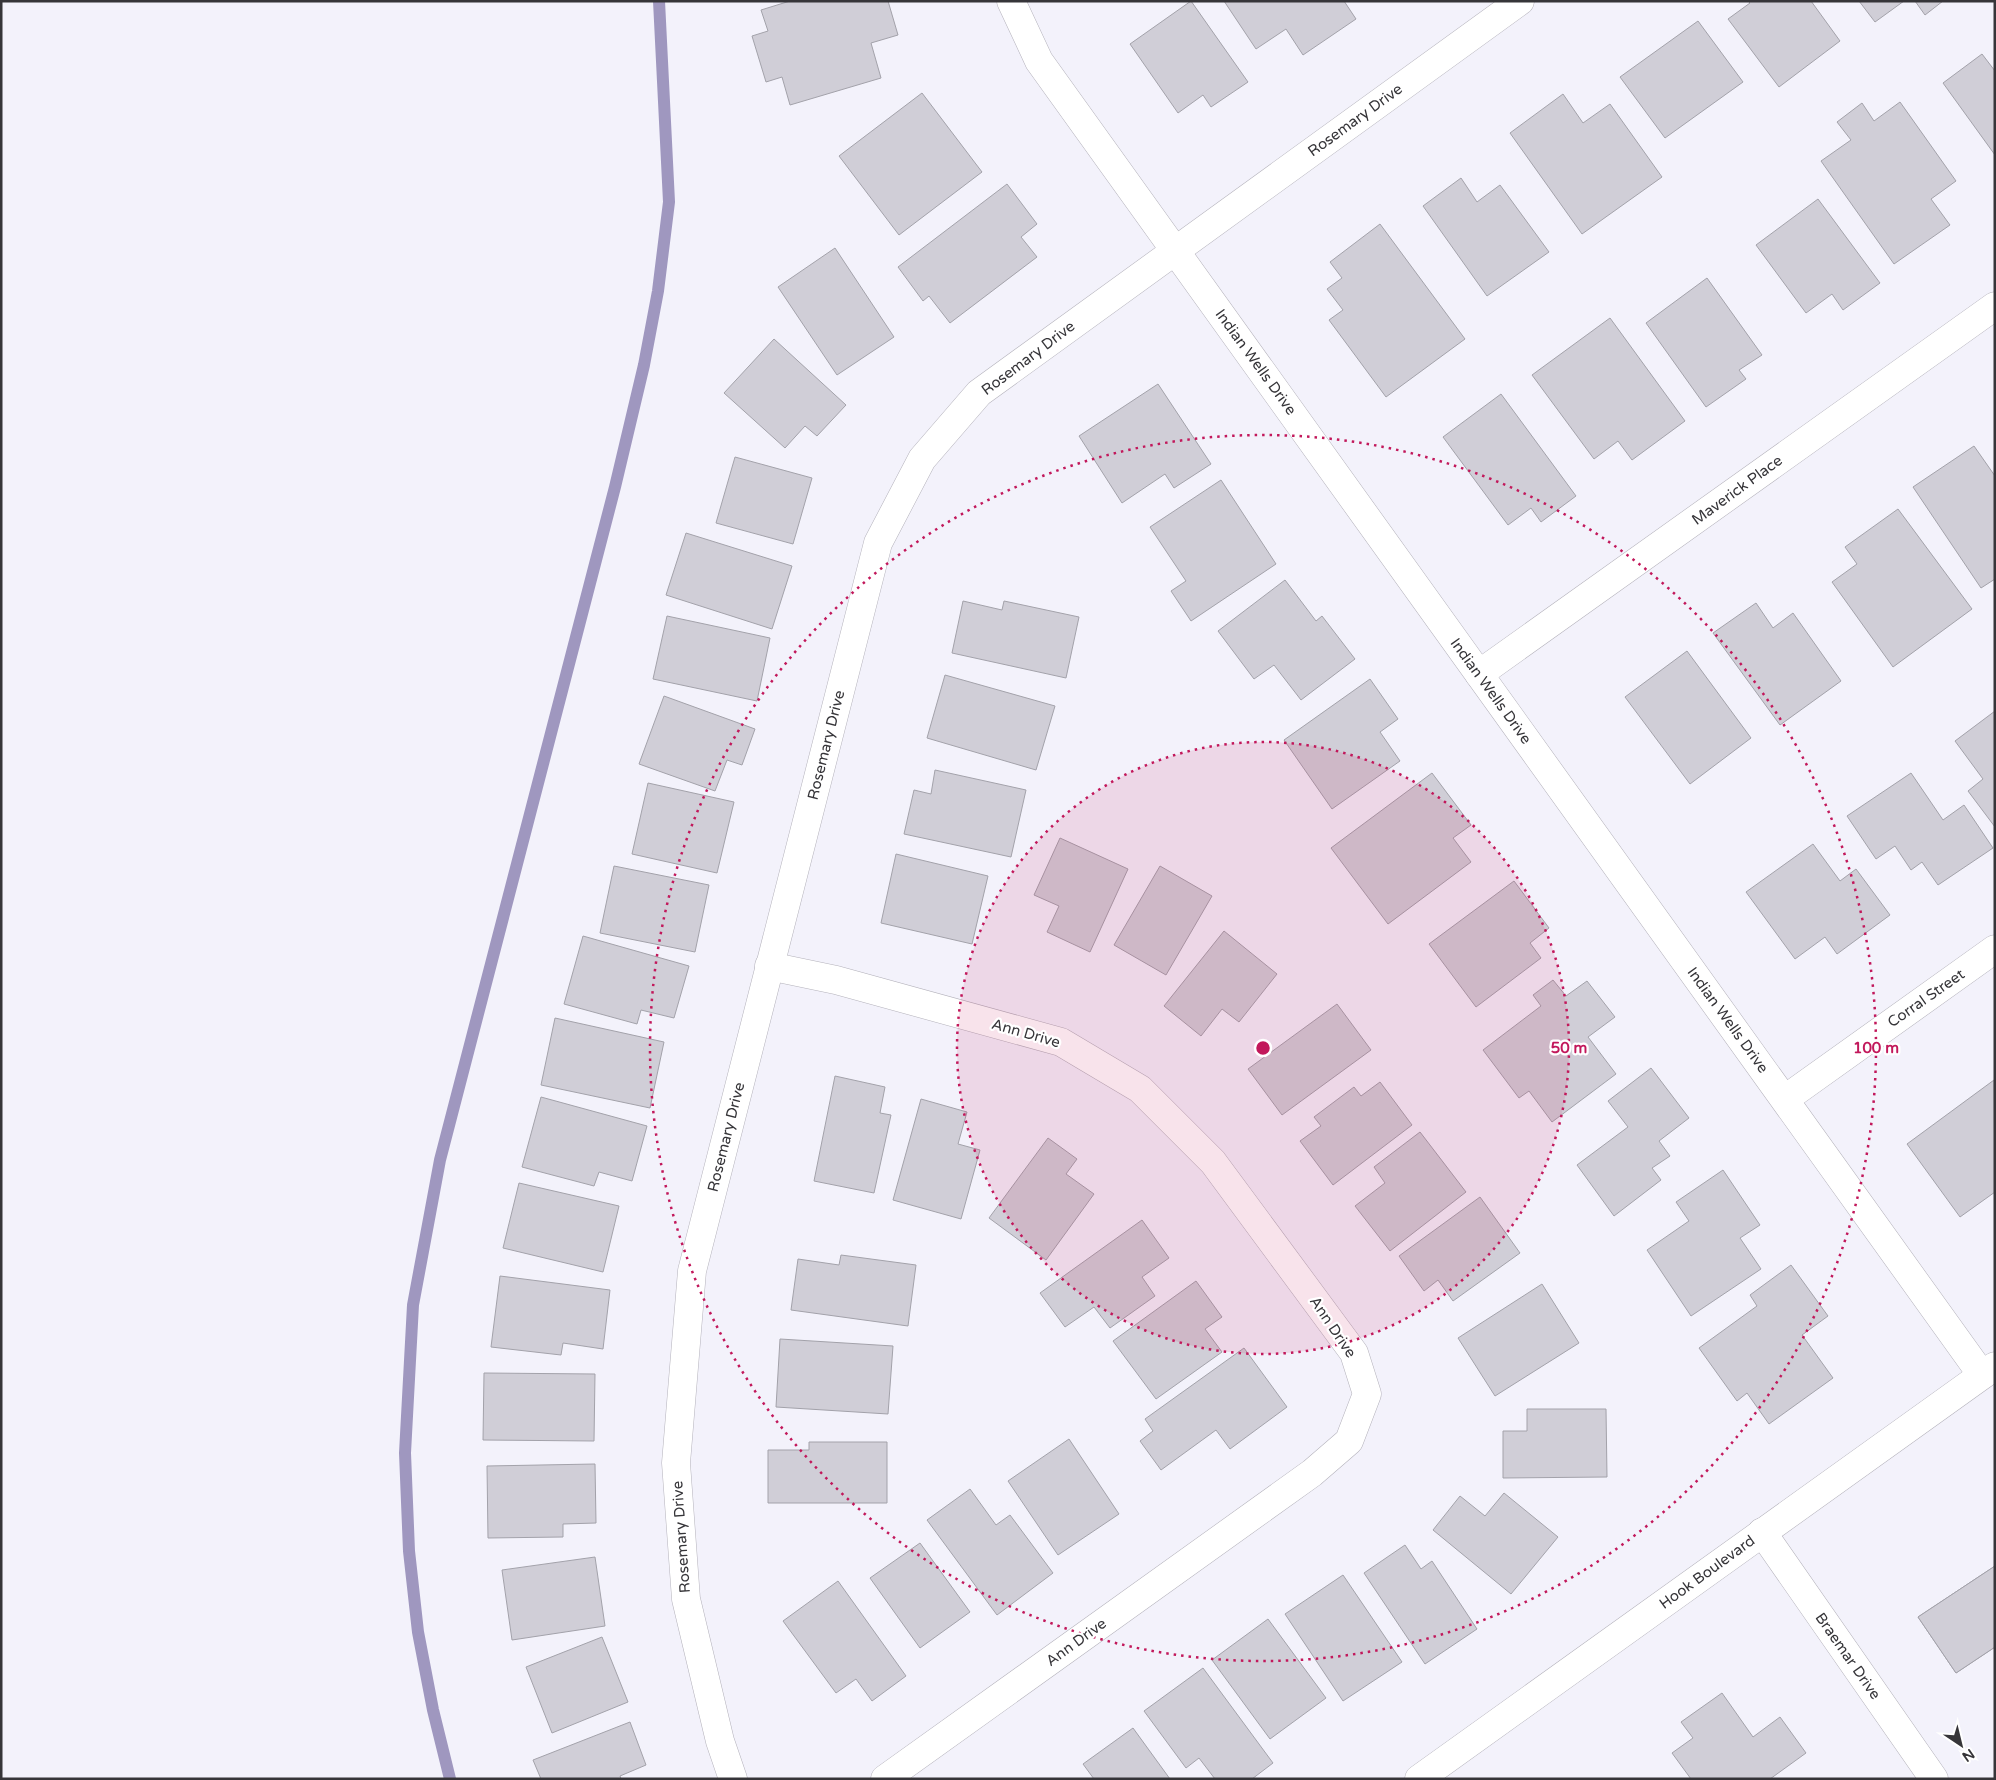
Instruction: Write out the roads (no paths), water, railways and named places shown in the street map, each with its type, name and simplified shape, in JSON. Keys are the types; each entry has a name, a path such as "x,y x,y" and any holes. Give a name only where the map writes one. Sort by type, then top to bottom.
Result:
{"street":[{"name":"Indian Wells Drive","path":"1011,1 1039,61 1785,1098 1989,1371"},
{"name":"Rosemary Drive","path":"733,1779 720,1741 686,1599 676,1463 692,1271 878,543 922,459 980,393 1520,1"},
{"name":"Maverick Place","path":"1479,674 1995,306"},
{"name":"Corral Street","path":"1785,1098 1995,949"},
{"name":"Ann Drive","path":"769,966 836,980 1061,1042 1140,1089 1219,1170 1354,1353 1367,1394 1348,1441 1312,1473 885,1779"},
{"name":"Hook Boulevard","path":"1420,1779 1989,1371"},
{"name":"Braemar Drive","path":"1762,1532 1934,1779"}],"waterway":[{"path":"450,1779 433,1710 418,1632 409,1551 405,1453 413,1305 440,1160 615,487 644,365 658,291 669,202 659,1"}]}
